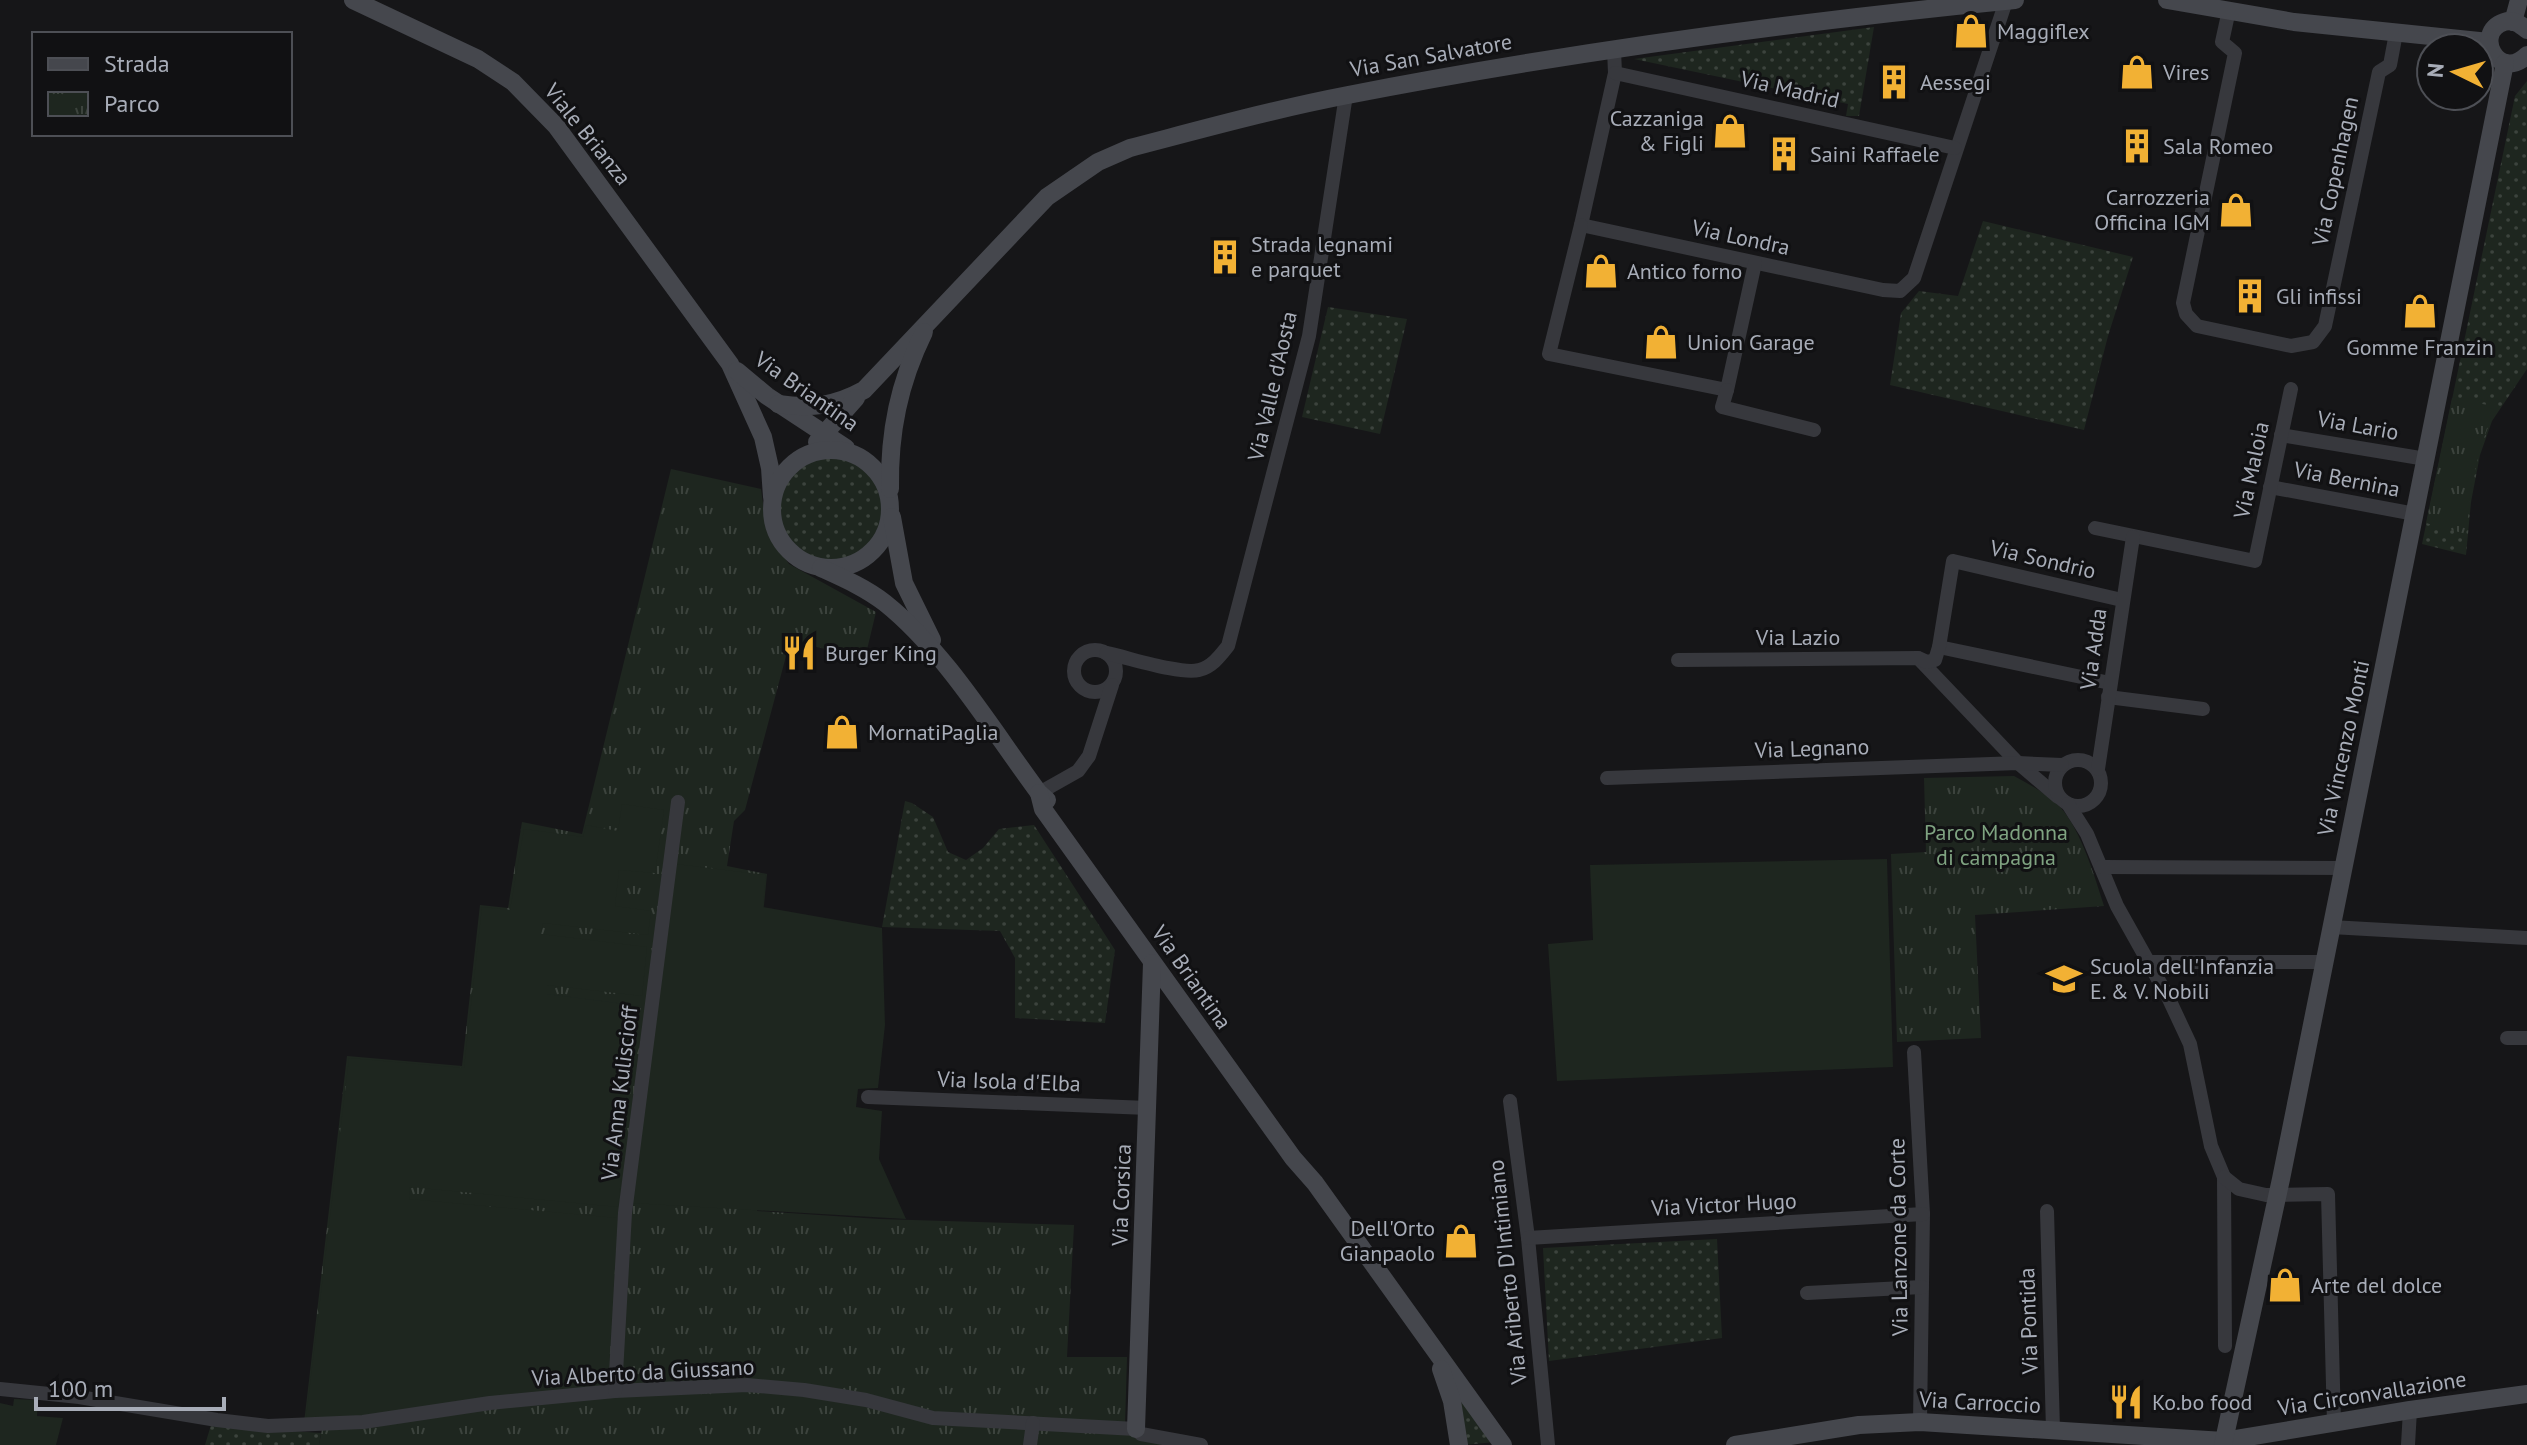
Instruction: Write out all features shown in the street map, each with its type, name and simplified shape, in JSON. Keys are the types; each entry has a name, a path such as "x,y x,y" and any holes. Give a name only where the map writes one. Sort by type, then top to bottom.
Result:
{"street":[{"name":"Viale Brianza","path":"353,0 478,59 513,82 556,126 730,364"},
{"name":"Via San Salvatore","path":"807,455 905,345 1047,197 1098,162 1130,148 1346,95 1572,54 1614,50 1860,8 2015,0"},
{"path":"2167,0 2294,22 2415,35"},
{"path":"2493,32 2496,26 2520,26 2519,0"},
{"path":"1955,148 2006,1"},
{"name":"Via Copenhagen","path":"2229,10 2222,42 2235,53 2183,303 2186,314 2197,326 2291,346 2313,342 2325,326 2379,72 2390,65 2396,33"},
{"path":"1614,50 1615,73 1549,354 1727,390"},
{"path":"2495,57 2505,63 2519,62 2527,55"},
{"name":"Via Vincenzo Monti","path":"2224,1443 2278,1194 2505,63"},
{"name":"Via Madrid","path":"1615,73 1955,148"},
{"name":"Via Valle d'Aosta","path":"1161,666 1197,671 1214,663 1228,646 1309,336 1346,95"},
{"name":"Via Londra","path":"1581,225 1883,290 1900,291 1914,278 1955,148"},
{"path":"1755,263 1722,407 1814,430"},
{"name":"Via San Salvatore","path":"890,505 889,457 899,394 908,365 927,325"},
{"name":"Via Briantina","path":"730,364 778,404 855,454"},
{"name":"Via Briantina","path":"730,364 763,437 772,497"},
{"name":"Via Maloia","path":"2133,537 2255,561 2291,389"},
{"name":"Via San Salvatore","path":"778,404 825,406 842,402 864,390"},
{"name":"Via Lario","path":"2281,435 2426,459"},
{"path":"835,449 855,454 873,466 886,485 890,505 886,533 874,551 842,568 821,568 807,563 784,546 774,528 772,497 784,471 807,455 835,449"},
{"name":"Via Bernina","path":"2270,487 2415,514"},
{"name":"Via Briantina","path":"890,505 904,583 945,664"},
{"path":"2095,528 2133,537"},
{"name":"Via Adda","path":"2098,769 2133,537"},
{"name":"Via Sondrio","path":"1939,647 1953,561 2122,600"},
{"name":"Via Briantina","path":"821,568 860,586 884,602 945,664 1039,793 1053,805 1279,1119 1302,1153 1315,1183"},
{"path":"1918,658 1927,662 1935,660 1939,647 2109,690 2203,709"},
{"path":"1097,726 1096,710 1074,675 1076,662 1085,652 1092,650 1161,666"},
{"path":"1039,793 1078,771 1089,756 1114,682 1115,664 1106,653"},
{"path":"1918,658 2018,763 2063,800 2084,806 2097,796"},
{"name":"Via Lazio","path":"1678,660 1918,658"},
{"path":"1086,691 1100,692 1135,669 1161,666"},
{"path":"2087,834 2101,782 2098,769 2089,762 2076,759 2062,765 2054,781 2063,800 2087,834 2117,906 2190,1044 2211,1146 2224,1177 2225,1346"},
{"name":"Via Legnano","path":"1607,778 2018,763 2062,765"},
{"name":"Via Briantina","path":"1039,793 1043,809 1152,963 1503,1445"},
{"name":"Via Anna Kuliscioff","path":"615,1391 625,1213 678,802"},
{"path":"2101,867 2343,868"},
{"path":"2331,927 2527,938"},
{"path":"2149,962 2324,962"},
{"name":"Via Corsica","path":"1136,1429 1152,963"},
{"path":"2507,1038 2527,1038"},
{"name":"Via Lanzone da Corte","path":"1914,1052 1923,1214 1920,1422"},
{"name":"Via Isola d'Elba","path":"868,1097 1148,1108"},
{"name":"Via Ariberto D'Intimiano","path":"1510,1101 1528,1238 1547,1443"},
{"path":"2224,1177 2239,1189 2266,1195 2328,1194 2334,1423"},
{"name":"Via Pontida","path":"2047,1211 2053,1430"},
{"name":"Via Victor Hugo","path":"1528,1238 1923,1214"},
{"path":"1807,1293 1922,1287"},
{"name":"Via Briantina","path":"1433,1348 1452,1401 1459,1445"},
{"name":"Via Alberto da Giussano","path":"0,1389 79,1397 268,1426 363,1422 490,1403 615,1391 761,1386 866,1400 933,1418 1136,1429 1141,1434 1201,1445"},
{"name":"Via Circonvallazione","path":"2224,1443 2410,1410 2527,1394"},
{"path":"2408,1445 2410,1410"},
{"name":"Via Carroccio","path":"1735,1445 1859,1425 1920,1422 2224,1443"},
{"path":"1030,1445 1033,1423"}],"green space":[{"path":"1874,27 1859,116 1846,116 1848,104 1634,59"},
{"path":"2527,81 2527,369 2492,421 2480,455 2466,555 2422,544 2515,96"},
{"path":"1983,221 2133,257 2108,336 2084,430 1890,385 1901,313 1919,291 1958,296"},
{"path":"1328,307 1407,319 1380,434 1302,417"},
{"path":"2452,398 2498,407 2484,437 2466,534 2426,523"},
{"path":"831,458 850,462 867,473 878,490 882,509 878,528 867,545 850,556 831,560 812,556 795,545 784,528 780,509 784,490 795,473 812,462"},
{"path":"671,469 761,489 767,532 789,564 876,612 865,658 790,641 745,810 734,821 727,866 767,874 748,1067 757,1211 879,1219 1074,1225 1067,1357 1127,1357 1125,1426 1164,1445 319,1445 323,1424 304,1423 347,1056 462,1066 480,905 508,908 522,822 582,834"},
{"name":"Parco Madonna di campagna","path":"2014,776 2050,798 2068,818 2087,855 2104,906 1975,915 1981,1038 1897,1042 1891,854 1926,852 1924,778"},
{"path":"905,801 933,817 948,852 966,860 983,848 999,829 1034,825 1115,950 1105,1023 1015,1018 1015,958 1000,931 882,927"},
{"path":"622,804 664,810 655,873 619,870 615,906 651,911 648,935 543,923 541,934 647,947 642,996 547,985 547,994 640,1006 618,1207 410,1187 409,1199 618,1218 608,1385 363,1417 306,1418 349,1058 464,1068 482,907 510,910 524,829 583,837 586,825 618,831"},
{"path":"1887,859 1893,1067 1557,1081 1548,944 1593,940 1590,865"},
{"path":"676,864 766,875 763,907 882,928 885,1025 878,1088 858,1089 856,1107 882,1111 879,1159 906,1219 632,1203"},
{"path":"1717,1239 1722,1338 1549,1361 1543,1248"},
{"path":"1447,1373 1496,1442 1462,1445"},
{"path":"14,1399 38,1400 37,1416 63,1418 56,1445 0,1445 0,1403 13,1406"},
{"path":"211,1425 321,1433 319,1445 205,1445"}],"place":[{"name":"Maggiflex","path":"1971,31"},
{"name":"Vires","path":"2137,72"},
{"name":"Aessegi","path":"1894,82"},
{"name":"Cazzaniga & Figli","path":"1730,131"},
{"name":"Sala Romeo","path":"2137,146"},
{"name":"Saini Raffaele","path":"1784,154"},
{"name":"Carrozzeria Officina IGM","path":"2236,210"},
{"name":"Strada legnami e parquet","path":"1225,257"},
{"name":"Antico forno","path":"1601,271"},
{"name":"Gli infissi","path":"2250,296"},
{"name":"Gomme Franzin","path":"2420,311"},
{"name":"Union Garage","path":"1661,342"},
{"name":"Burger King","path":"799,653"},
{"name":"MornatiPaglia","path":"842,732"},
{"name":"Scuola dell'Infanzia E. & V. Nobili","path":"2064,979"},
{"name":"Dell'Orto Gianpaolo","path":"1461,1241"},
{"name":"Arte del dolce","path":"2285,1285"},
{"name":"Ko.bo food","path":"2126,1402"}]}
